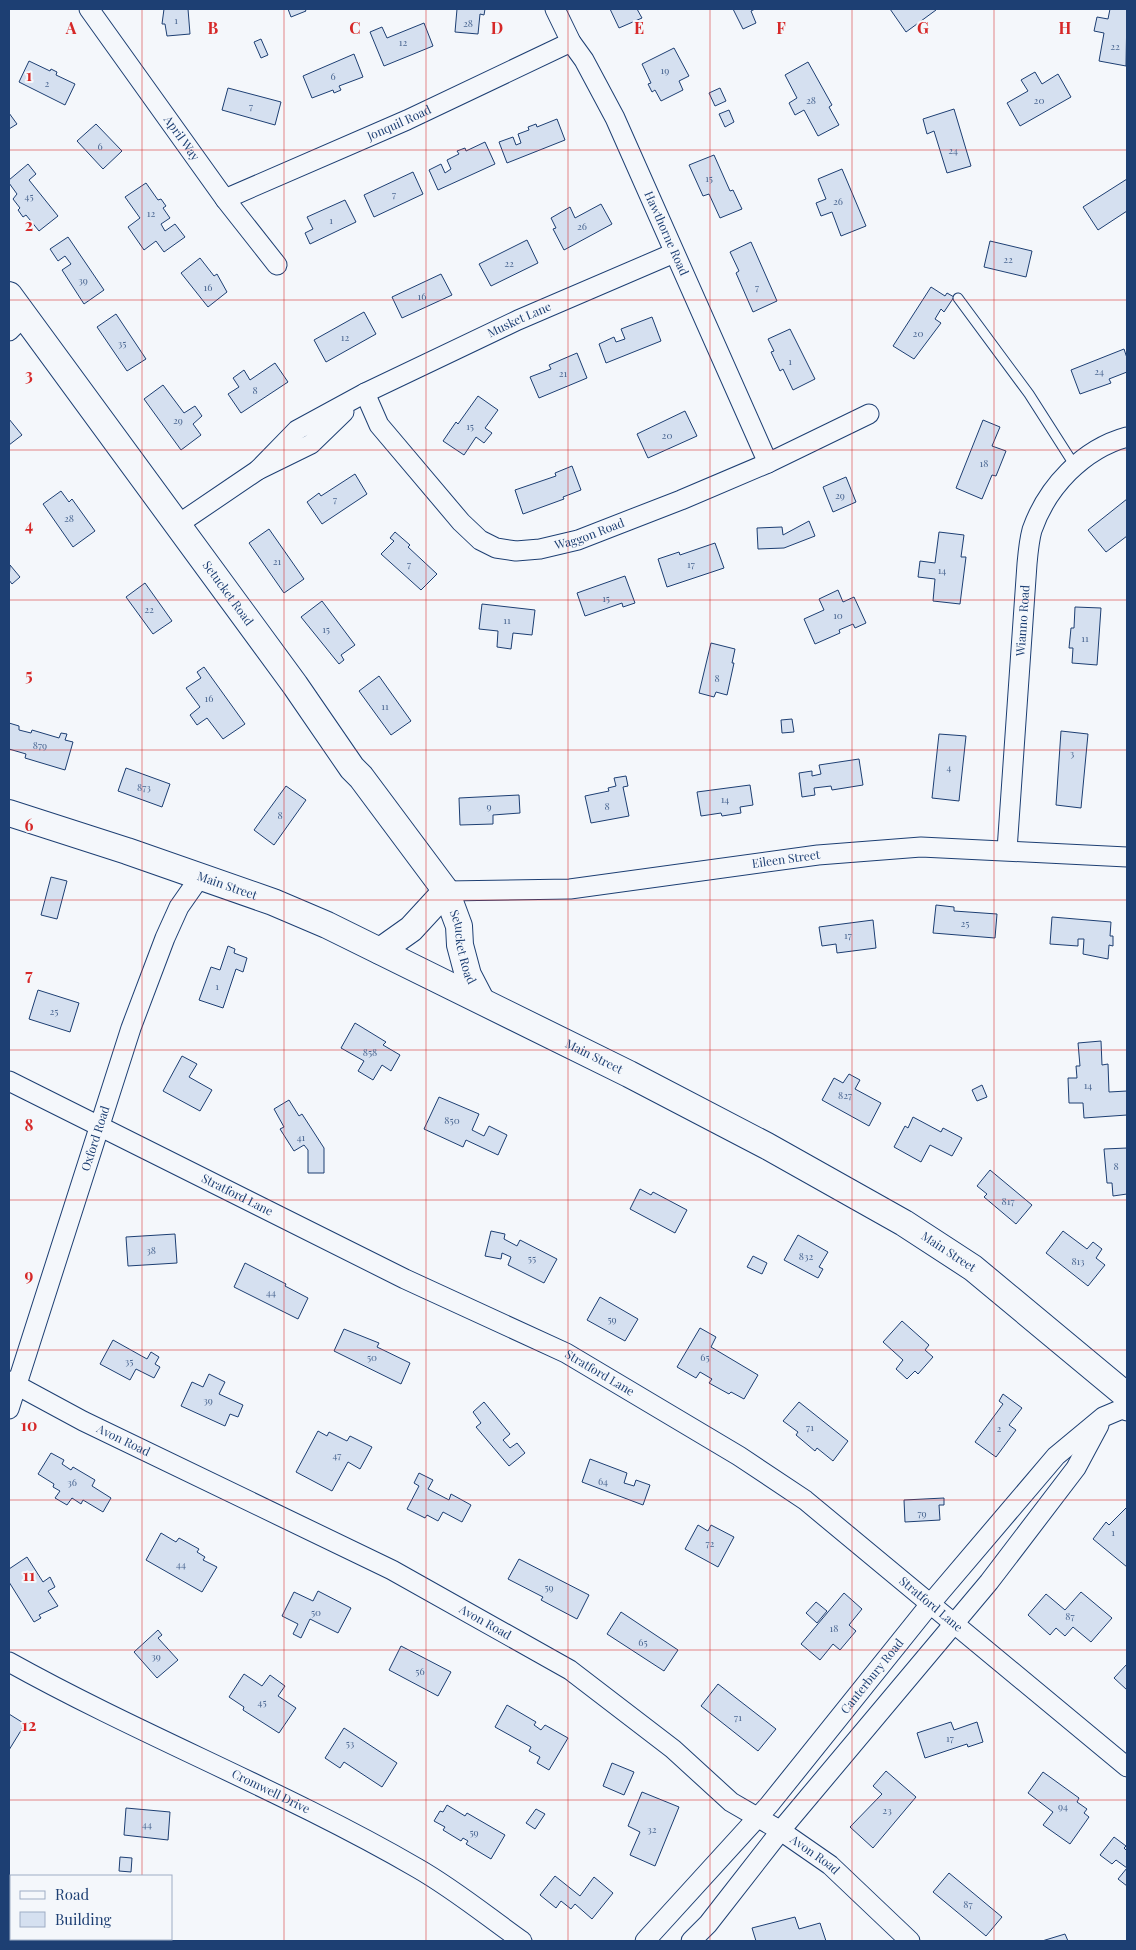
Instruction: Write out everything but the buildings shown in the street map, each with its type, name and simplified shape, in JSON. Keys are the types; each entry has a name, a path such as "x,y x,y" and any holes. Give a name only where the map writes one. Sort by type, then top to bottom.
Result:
{"main road":[{"name":"Setucket Road","path":"9,295 16,324 177,524 352,768 418,851 446,891 459,926 460,945 468,975 481,1000"},
{"name":"Main Street","path":"9,813 127,851 273,902 326,925 481,1000 767,1146 904,1223 973,1268 1127,1396"},
{"name":"Setucket Road","path":"380,951 411,929 446,891"}],"street":[{"name":"April Way","path":"89,9 225,200 276,265"},
{"name":"Hawthorne Road","path":"555,9 571,42 584,60 615,118 768,463"},
{"name":"Jonquil Road","path":"225,200 407,120 571,42"},
{"name":"Musket Lane","path":"177,524 258,470 297,430 365,392 518,320 674,252"},
{"name":"Waggon Road","path":"365,392 379,425 461,522 480,540 496,548 516,551 540,549 578,540 681,500 768,463 869,414"},
{"name":"Wianno Road","path":"1007,850 1027,564 1031,532 1042,505 1065,474 1087,456 1127,436"},
{"name":"Eileen Street","path":"446,891 570,889 842,852 921,847 1127,857"},
{"name":"Oxford Road","path":"9,1409 13,1384 130,1028 179,907 200,877"},
{"name":"Stratford Lane","path":"9,1081 405,1279 566,1353 739,1456 796,1495 931,1603 953,1624 1127,1767"},
{"name":"Avon Road","path":"13,1384 280,1518 392,1570 562,1666 673,1749 731,1802 781,1831 830,1865 910,1941"},
{"name":"Canterbury Road","path":"645,1941 758,1818 931,1603 1056,1456 1103,1417 1122,1410 1127,1411"},
{"path":"691,1941 708,1924 781,1831 989,1582 1076,1468 1103,1417"},
{"name":"Cromwell Drive","path":"9,1662 148,1734 344,1828 419,1869 522,1941"}],"lane":[{"path":"958,298 1029,394 1076,466"}]}
